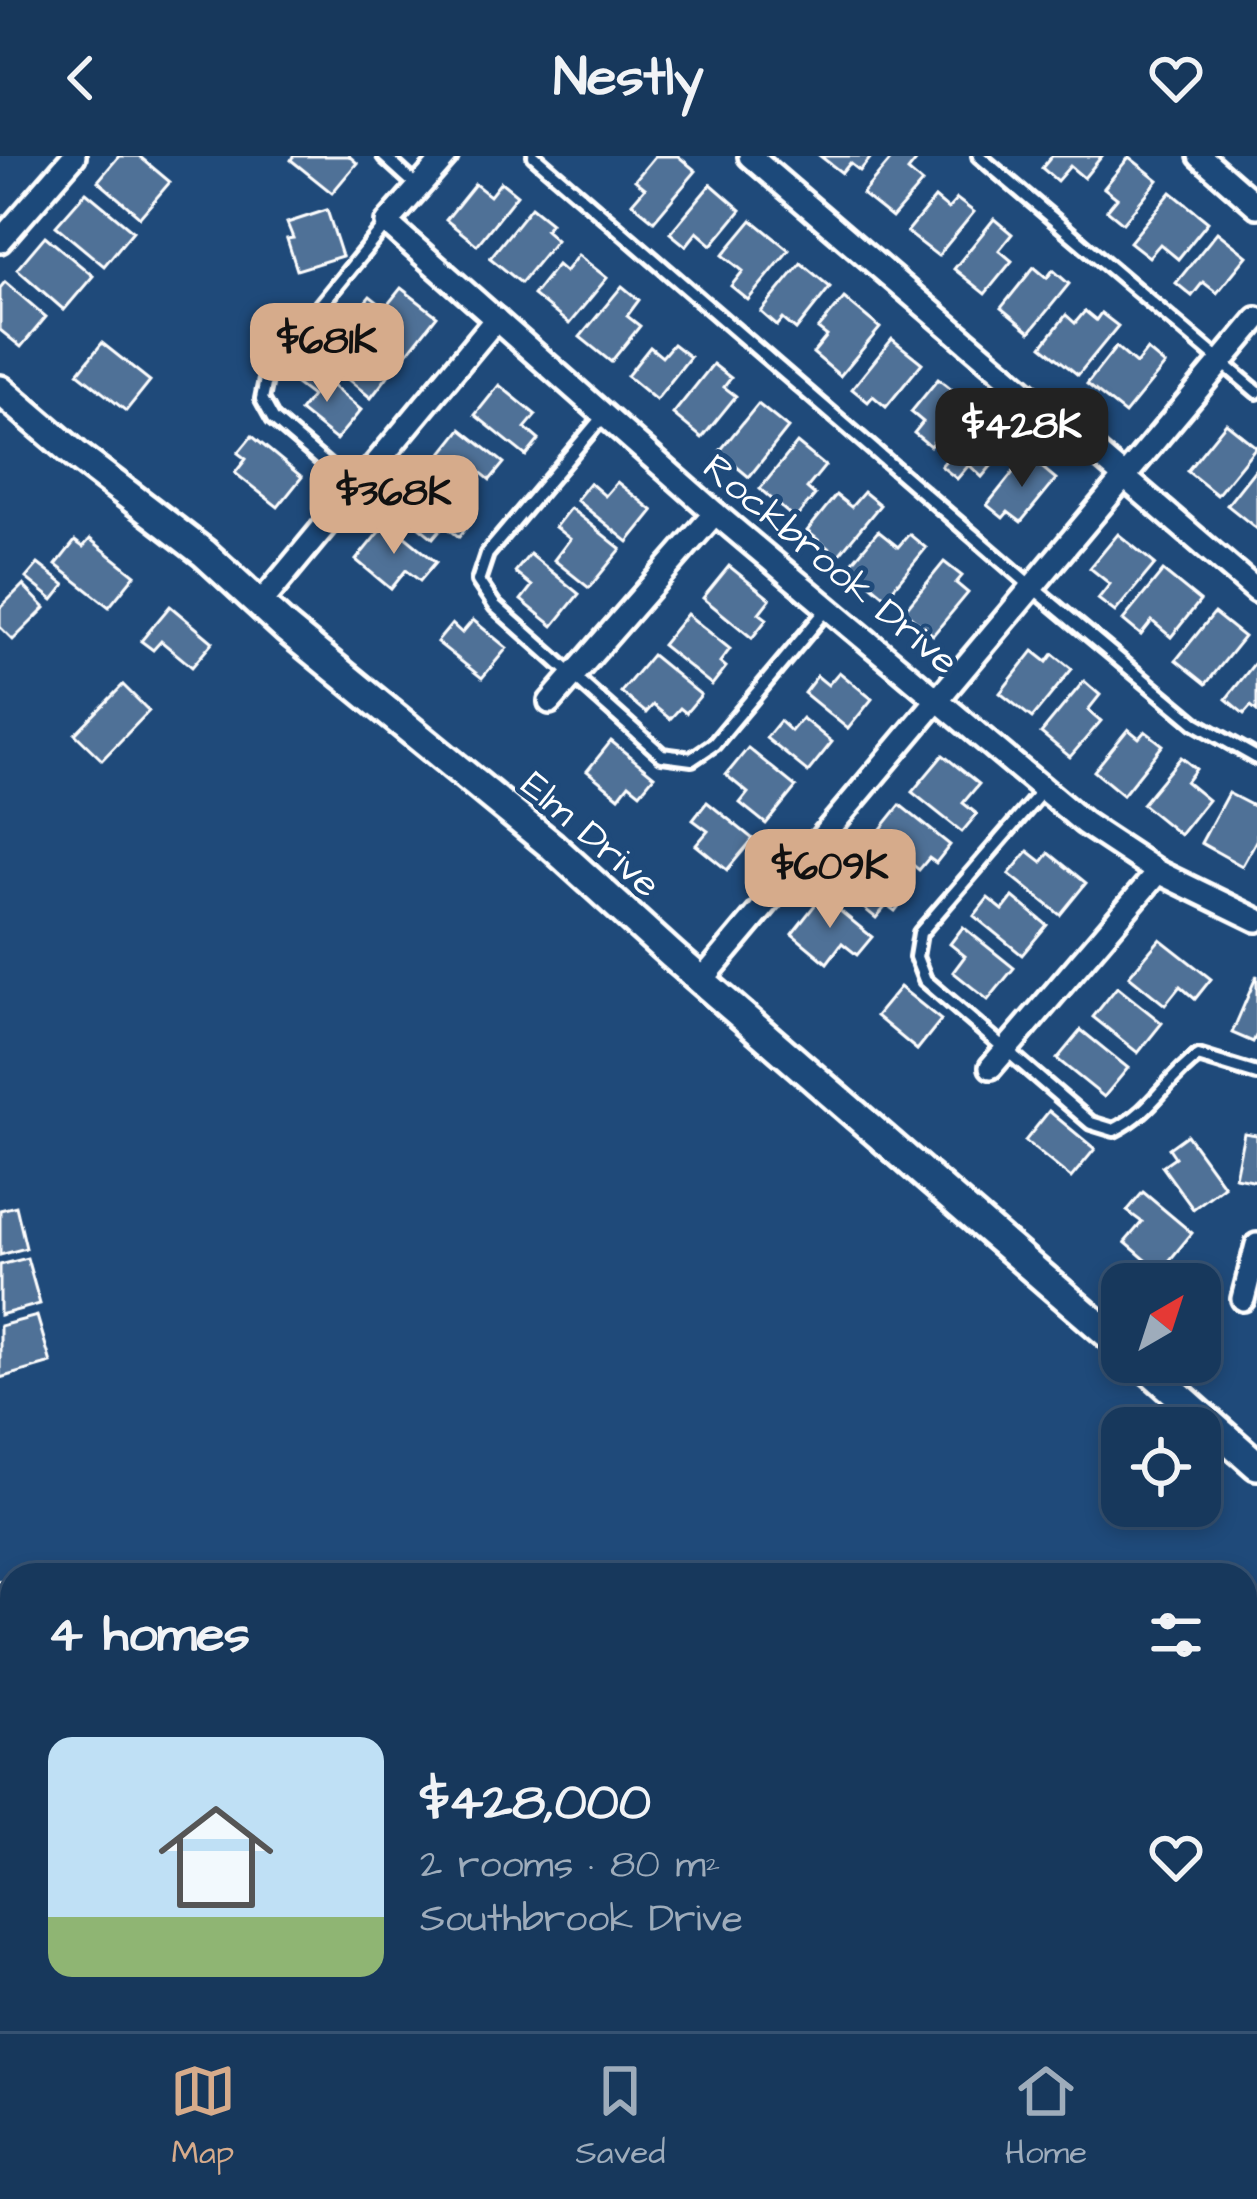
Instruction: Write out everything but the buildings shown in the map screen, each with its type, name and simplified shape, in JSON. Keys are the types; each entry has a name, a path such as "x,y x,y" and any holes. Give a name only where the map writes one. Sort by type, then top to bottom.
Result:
{"street":[{"path":"0,241 74,156"},
{"path":"387,223 446,156"},
{"path":"750,156 1257,591"},
{"path":"1200,156 1257,206"},
{"name":"Rockbrook Drive","path":"387,223 715,513 1084,823 1158,872 1257,920"},
{"path":"260,604 496,319"},
{"path":"703,979 1257,319"},
{"name":"Elm Drive","path":"0,390 204,553 552,846 1101,1328"},
{"path":"550,702 715,513"},
{"path":"999,1058 1158,872"},
{"path":"1243,1299 1257,1245"},
{"path":"1165,1383 1257,1465"}],"lane":[{"path":"384,156 419,187"},
{"path":"534,156 1195,723 1257,758"},
{"path":"979,156 1257,392"},
{"path":"355,489 273,419 262,399 268,370 387,223"},
{"path":"604,416 487,554 478,581 495,606 662,755 692,758 714,744 828,608"},
{"path":"1044,789 920,933 916,957 925,980 999,1058 1091,1123 1114,1130 1140,1118 1178,1071 1198,1056 1257,1074"}]}
